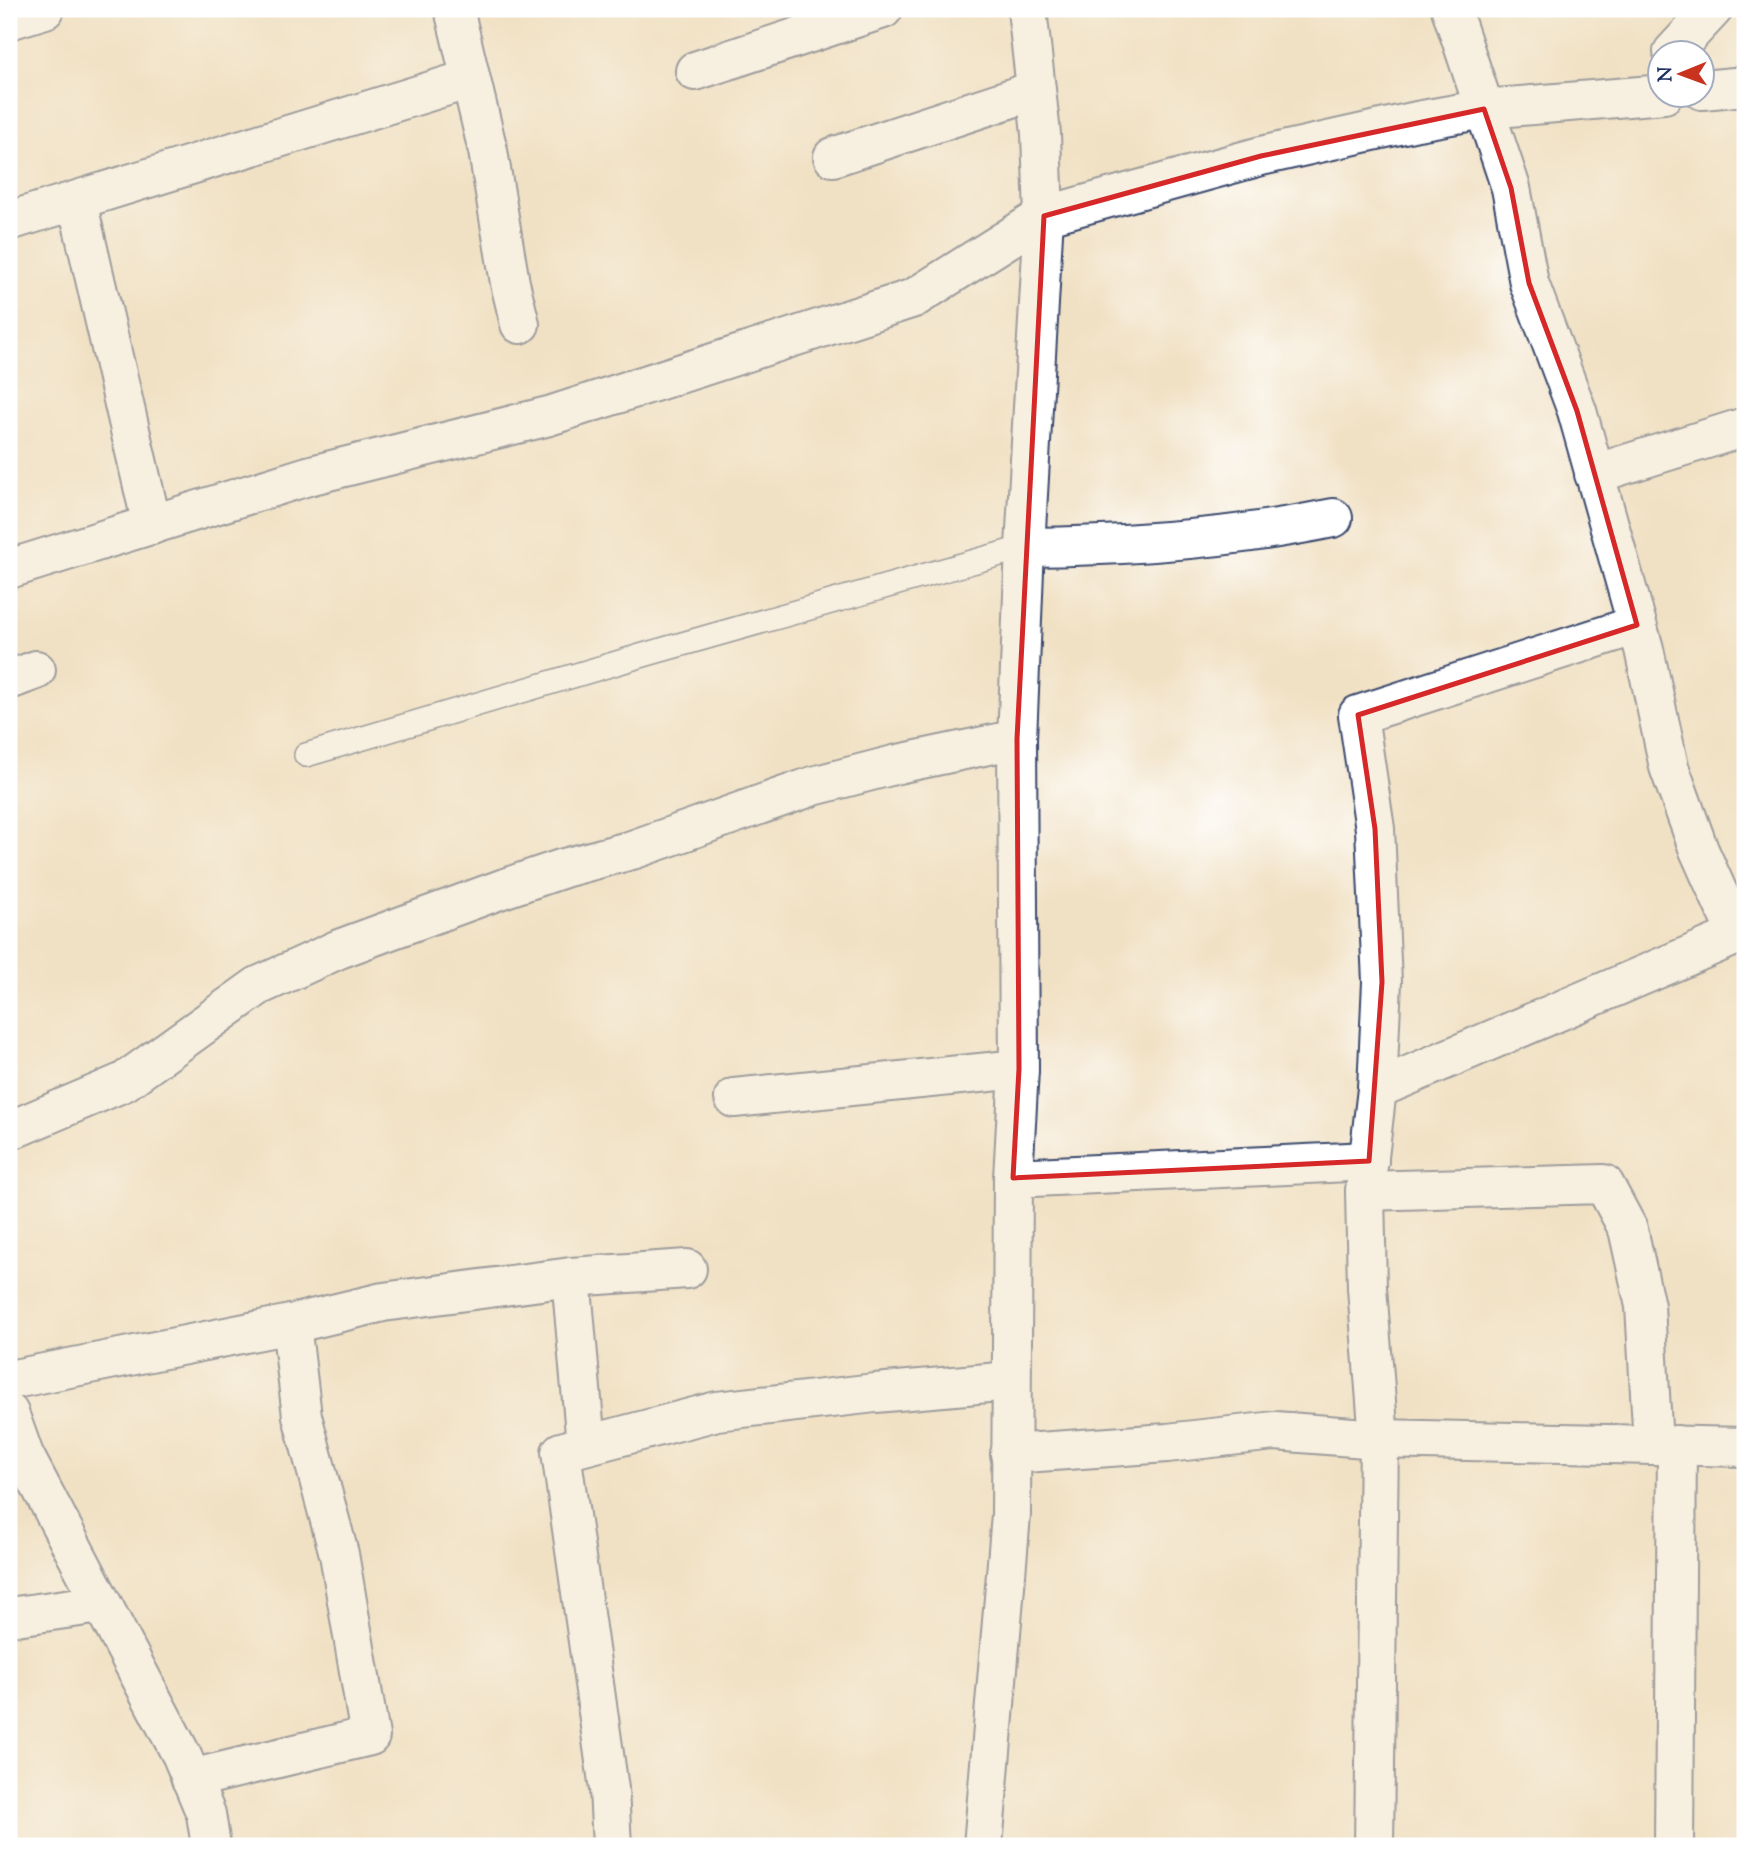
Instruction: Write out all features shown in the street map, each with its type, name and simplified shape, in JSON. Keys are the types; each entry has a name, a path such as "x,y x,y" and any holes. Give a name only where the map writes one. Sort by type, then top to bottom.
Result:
{"street":[{"path":"9,20 45,9"},
{"path":"454,9 488,151 508,271 520,324"},
{"path":"695,71 883,9"},
{"path":"983,1846 1011,1515 1013,1178 1019,1069 1017,739 1044,216 1041,134 1027,9"},
{"path":"1377,1089 1741,921 1699,850 1670,767 1637,625 1577,411 1529,283 1510,188 1451,9"},
{"path":"1686,38 1713,9"},
{"path":"9,221 470,79"},
{"path":"1716,89 1745,86"},
{"path":"833,157 1036,90"},
{"path":"9,569 308,476 549,416 914,298 1044,216 1261,156 1417,121 1484,109 1646,96"},
{"path":"77,201 152,525"},
{"path":"1594,474 1745,427"},
{"path":"1025,547 1112,546 1284,528 1333,518"},
{"path":"1374,1846 1379,1439 1367,1288 1367,1176 1377,1089 1382,982 1376,829 1358,715 1637,625"},
{"path":"9,1131 124,1082 258,986 339,949 502,889 632,849 813,786 898,764 1017,739"},
{"path":"734,1098 1019,1069"},
{"path":"1013,1178 1367,1176 1604,1184 1628,1229 1646,1306 1665,1445 1674,1846"},
{"path":"9,1380 291,1324 383,1302 571,1277 687,1269"},
{"path":"571,1277 586,1445"},
{"path":"191,1779 370,1736 339,1554 302,1416 291,1324"},
{"path":"612,1846 609,1789 561,1452 717,1411 1011,1381"},
{"path":"9,1413 24,1455 191,1779 206,1814 211,1846"},
{"path":"1010,1454 1167,1443 1275,1431 1379,1439 1745,1447"},
{"path":"9,1617 101,1604"}],"lane":[{"path":"306,755 646,654 1025,547"}],"highlighted area":[{"path":"1484,109 1511,188 1529,283 1577,411 1637,625 1358,715 1375,829 1382,982 1369,1161 1013,1178 1019,1069 1017,739 1044,216 1261,156"}]}
